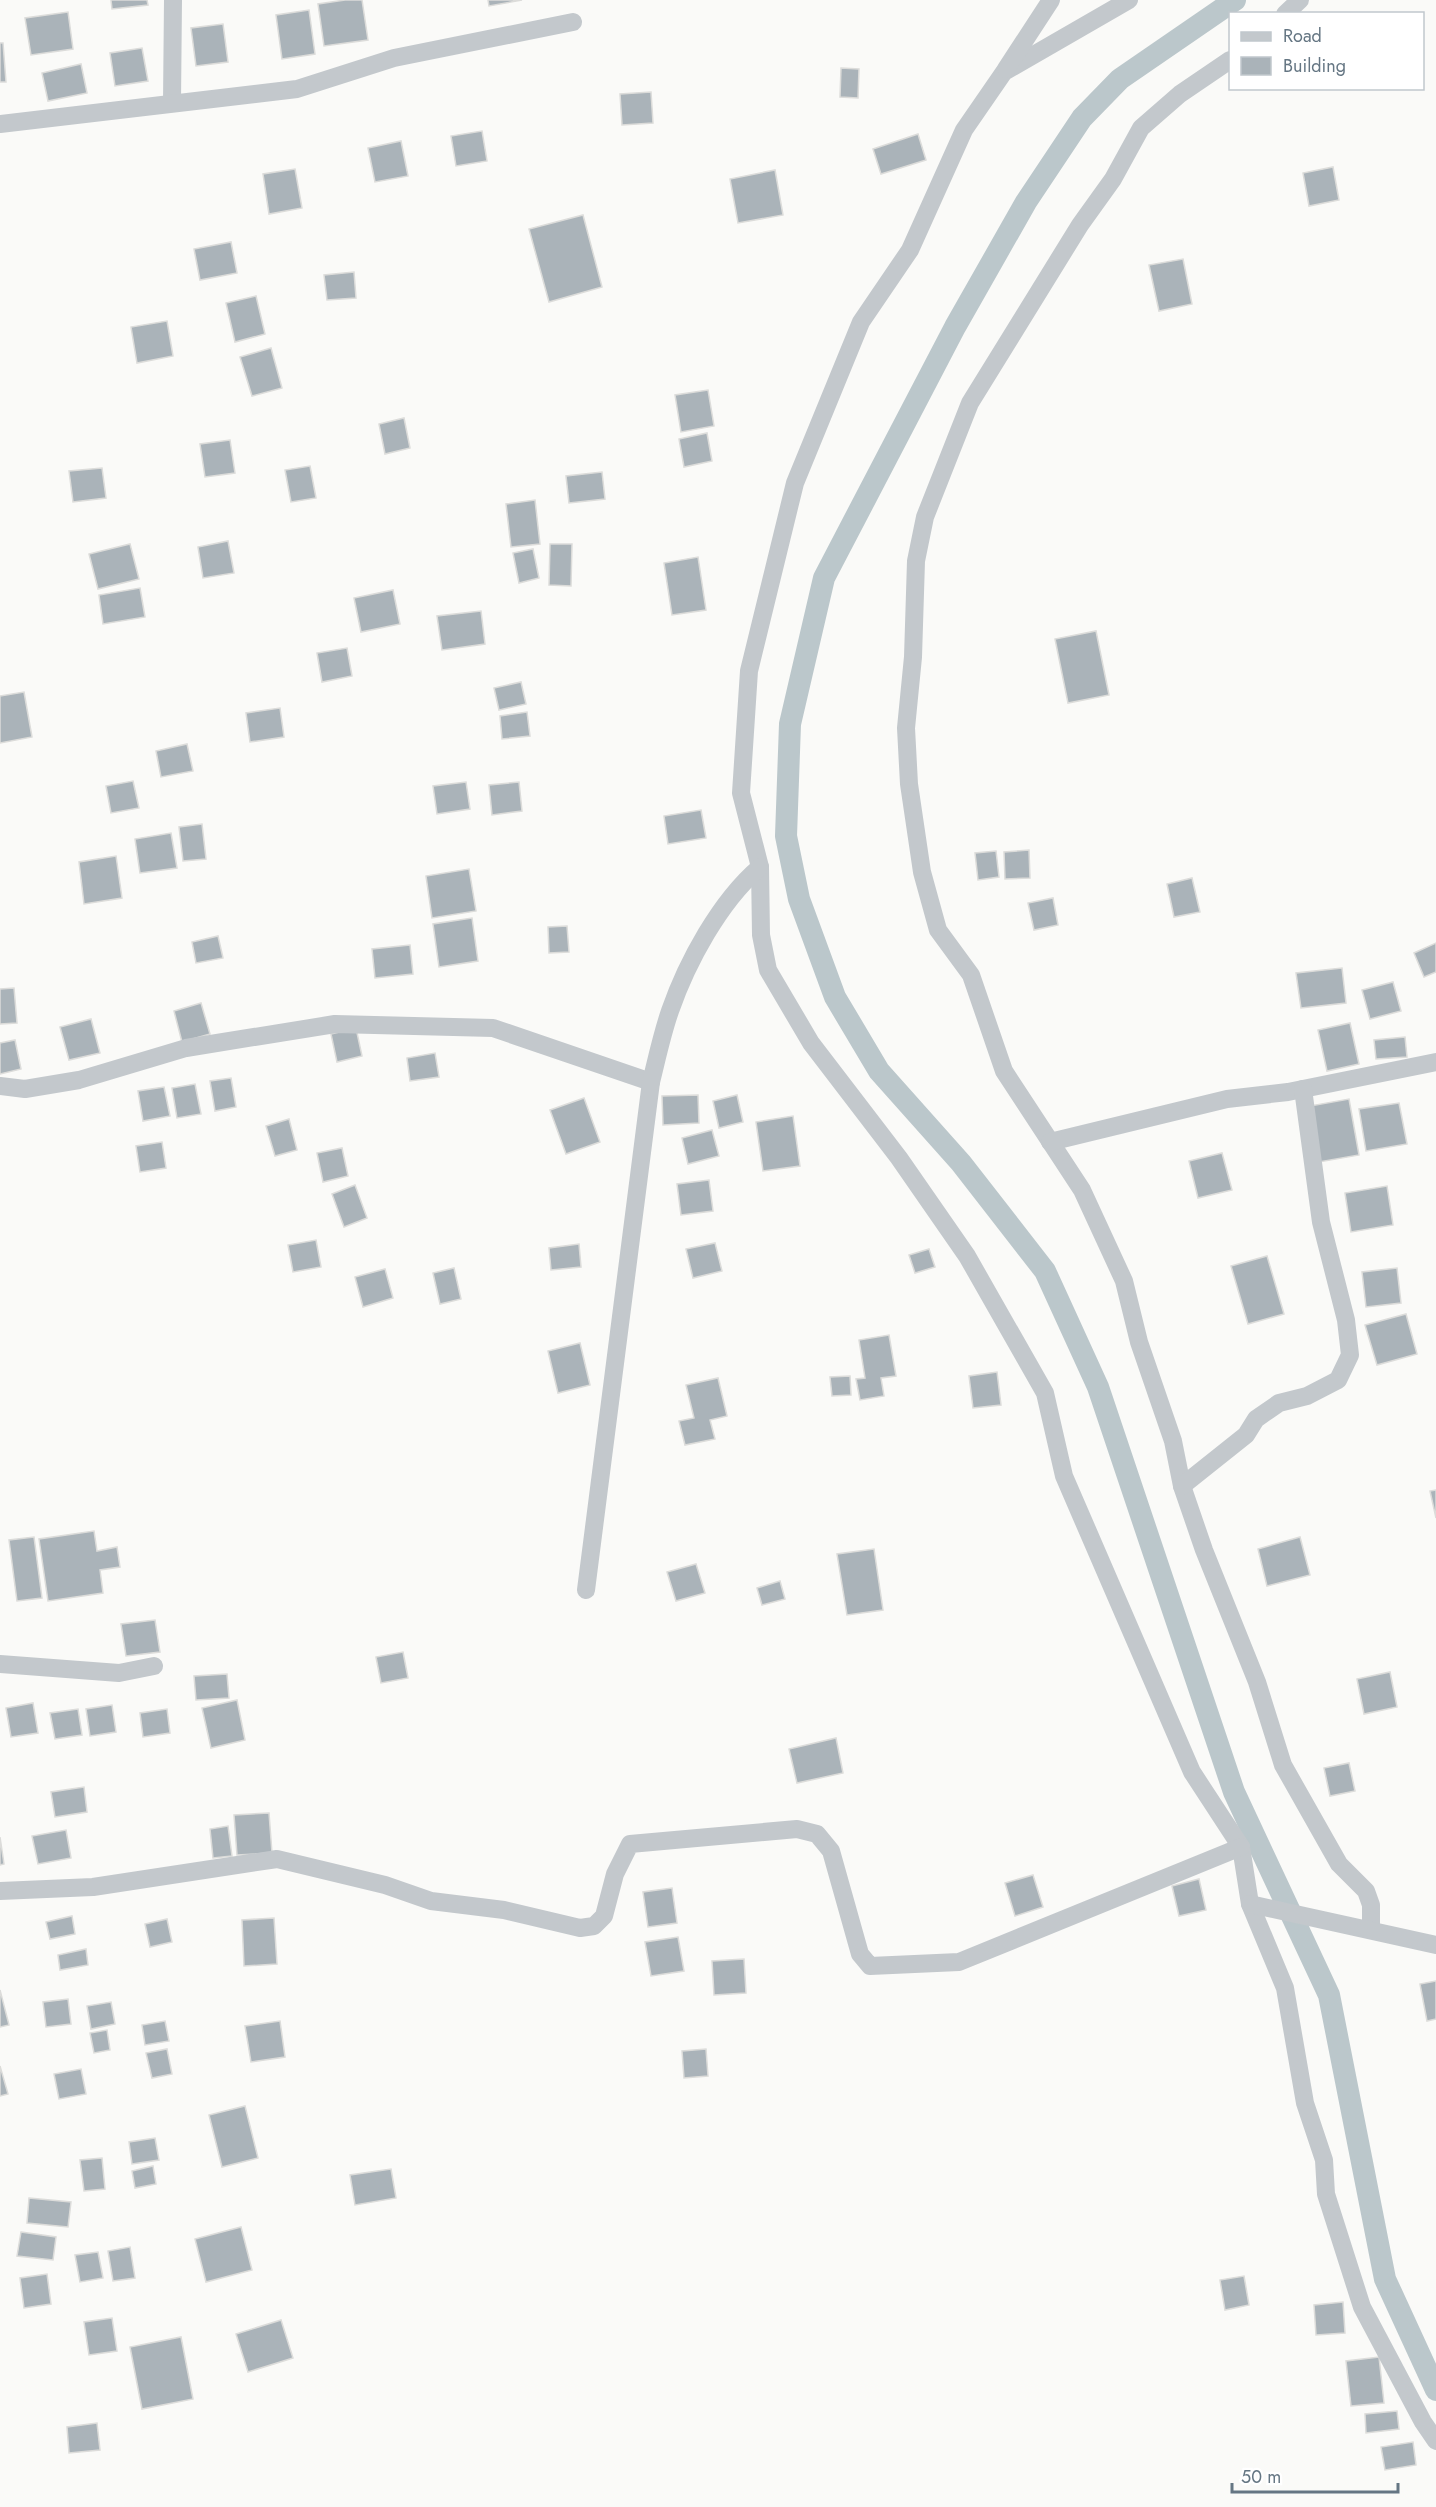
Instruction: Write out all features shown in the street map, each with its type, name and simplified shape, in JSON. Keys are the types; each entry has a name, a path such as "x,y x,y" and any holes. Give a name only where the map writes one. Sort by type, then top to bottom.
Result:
{"street":[{"path":"172,102 173,0"},
{"path":"1051,0 964,130 910,250 861,322 795,483 749,671 741,793 760,867 761,935 768,970 811,1043 899,1158 967,1256 1045,1393 1064,1476 1173,1729 1192,1772 1241,1847 1250,1904 1285,1988 1305,2103 1324,2160 1326,2194 1362,2307 1423,2422 1436,2441"},
{"path":"1004,72 1129,0"},
{"path":"1287,12 1300,0"},
{"path":"0,123 297,89 394,58 573,22"},
{"path":"1229,61 1180,94 1141,128 1113,179 1080,225 970,403 925,517 916,561 913,657 906,728 909,784 922,872 938,930 971,975 1004,1071 1082,1190 1124,1281 1139,1342 1173,1441 1182,1486 1204,1550 1257,1682 1283,1765 1339,1864 1366,1891 1371,1905 1371,1929"},
{"path":"586,1590 651,1082 670,1010 695,955 709,929 746,879 760,867"},
{"path":"0,1086 25,1089 79,1080 186,1048 335,1024 493,1028 651,1082"},
{"path":"1050,1142 1227,1099 1303,1089 1436,1062"},
{"path":"1182,1486 1246,1435 1256,1419 1279,1403 1307,1396 1338,1380 1350,1355 1346,1320 1321,1222 1303,1089"},
{"path":"0,1664 120,1673 154,1666"},
{"path":"0,1891 93,1887 278,1859 385,1885 431,1901 504,1910 580,1928 594,1926 604,1916 615,1874 630,1844 797,1829 817,1834 831,1851 860,1954 870,1966 959,1962 1241,1847"},
{"path":"1250,1904 1436,1945"}],"building":[{"path":"111,0 147,0 148,5 112,9"},
{"path":"362,0 368,40 324,46 318,4"},
{"path":"488,0 522,0 489,6"},
{"path":"309,10 315,54 282,59 276,15"},
{"path":"68,12 73,49 31,55 25,18"},
{"path":"223,24 228,62 196,66 191,28"},
{"path":"0,43 3,43 6,82 0,82"},
{"path":"142,48 148,81 115,86 110,53"},
{"path":"81,64 87,93 48,101 42,73"},
{"path":"841,68 859,69 858,98 840,97"},
{"path":"651,92 653,123 622,125 620,94"},
{"path":"482,131 487,161 456,166 451,136"},
{"path":"918,134 926,160 881,174 873,149"},
{"path":"401,141 408,176 375,182 368,148"},
{"path":"1333,167 1339,200 1309,206 1303,173"},
{"path":"295,169 302,208 269,214 263,174"},
{"path":"775,170 783,215 738,223 730,179"},
{"path":"583,215 602,287 549,302 529,229"},
{"path":"231,242 237,273 200,280 194,249"},
{"path":"1183,259 1192,304 1159,311 1149,265"},
{"path":"354,272 356,298 327,300 324,275"},
{"path":"256,296 265,334 235,342 226,303"},
{"path":"167,321 173,356 137,363 131,327"},
{"path":"271,348 282,388 252,396 240,357"},
{"path":"708,390 714,426 681,432 675,395"},
{"path":"404,418 410,448 385,454 379,424"},
{"path":"707,433 712,461 684,467 679,439"},
{"path":"230,440 235,473 205,477 200,444"},
{"path":"310,466 316,498 291,502 285,470"},
{"path":"102,468 106,498 73,502 69,471"},
{"path":"602,472 605,499 569,503 566,476"},
{"path":"535,500 540,544 511,547 506,504"},
{"path":"228,541 234,573 203,578 198,547"},
{"path":"130,544 139,579 98,589 89,554"},
{"path":"550,544 572,544 571,586 549,585"},
{"path":"533,549 539,578 519,583 513,553"},
{"path":"698,557 706,610 672,615 664,563"},
{"path":"140,588 145,617 103,624 99,595"},
{"path":"393,590 400,624 361,632 354,598"},
{"path":"481,611 485,644 442,650 437,616"},
{"path":"1096,631 1109,695 1068,703 1055,639"},
{"path":"347,648 352,676 322,682 317,653"},
{"path":"521,682 526,704 499,710 494,688"},
{"path":"24,692 32,737 0,743 0,696"},
{"path":"280,708 284,737 250,742 246,713"},
{"path":"527,712 530,736 502,739 500,716"},
{"path":"187,744 193,771 161,777 156,751"},
{"path":"133,781 139,808 111,813 106,786"},
{"path":"466,782 470,809 437,814 433,786"},
{"path":"519,782 522,811 492,815 489,785"},
{"path":"701,810 706,838 668,844 664,816"},
{"path":"202,824 206,859 183,861 179,827"},
{"path":"171,833 177,868 140,873 135,839"},
{"path":"1029,850 1030,878 1005,879 1004,852"},
{"path":"996,851 999,877 978,880 975,853"},
{"path":"116,856 122,898 84,904 79,862"},
{"path":"469,869 476,911 432,918 426,876"},
{"path":"1192,878 1200,912 1174,917 1167,884"},
{"path":"1053,898 1058,925 1034,930 1028,903"},
{"path":"472,918 478,961 439,967 433,924"},
{"path":"567,926 569,952 549,953 548,927"},
{"path":"218,936 223,958 196,963 192,942"},
{"path":"1436,943 1436,972 1424,977 1414,953"},
{"path":"410,945 413,974 375,978 372,949"},
{"path":"1342,968 1346,1003 1301,1008 1296,973"},
{"path":"1393,982 1401,1011 1370,1019 1362,990"},
{"path":"14,988 17,1023 0,1024 0,989"},
{"path":"201,1003 210,1034 182,1042 174,1011"},
{"path":"91,1019 100,1053 69,1060 60,1027"},
{"path":"1350,1023 1359,1064 1327,1071 1318,1030"},
{"path":"356,1028 362,1056 337,1062 331,1034"},
{"path":"1405,1037 1407,1057 1376,1059 1374,1040"},
{"path":"15,1040 21,1069 0,1074 0,1043"},
{"path":"435,1053 439,1077 410,1081 407,1058"},
{"path":"231,1078 236,1107 215,1111 210,1081"},
{"path":"195,1084 201,1114 177,1118 172,1088"},
{"path":"164,1087 170,1116 143,1121 138,1091"},
{"path":"698,1095 699,1123 663,1125 662,1096"},
{"path":"737,1095 743,1122 719,1128 713,1101"},
{"path":"584,1098 600,1142 566,1154 550,1110"},
{"path":"1349,1099 1359,1155 1319,1162 1310,1106"},
{"path":"1399,1103 1407,1144 1366,1151 1359,1109"},
{"path":"793,1116 800,1166 763,1171 756,1122"},
{"path":"289,1119 297,1150 275,1156 266,1126"},
{"path":"712,1130 719,1156 688,1164 682,1138"},
{"path":"162,1142 166,1168 140,1172 136,1146"},
{"path":"342,1148 348,1176 323,1182 317,1153"},
{"path":"1222,1153 1232,1190 1198,1198 1189,1161"},
{"path":"709,1180 713,1211 681,1215 677,1184"},
{"path":"355,1185 367,1218 344,1227 332,1194"},
{"path":"1387,1186 1393,1225 1351,1232 1345,1193"},
{"path":"316,1240 321,1267 293,1272 288,1245"},
{"path":"715,1243 722,1271 693,1278 686,1249"},
{"path":"579,1244 581,1267 551,1270 549,1248"},
{"path":"929,1249 935,1267 915,1273 909,1255"},
{"path":"1267,1256 1284,1314 1248,1324 1231,1266"},
{"path":"454,1268 461,1299 440,1304 433,1273"},
{"path":"1397,1268 1401,1303 1366,1307 1362,1272"},
{"path":"385,1269 393,1298 363,1307 355,1277"},
{"path":"1406,1314 1417,1354 1377,1365 1365,1325"},
{"path":"889,1335 896,1376 881,1378 884,1396 860,1400 856,1379 865,1378 859,1340"},
{"path":"580,1343 590,1385 558,1393 548,1351"},
{"path":"997,1372 1001,1405 973,1408 969,1376"},
{"path":"850,1376 851,1395 832,1396 830,1377"},
{"path":"718,1378 727,1416 710,1420 715,1439 685,1445 679,1421 694,1418 686,1385"},
{"path":"1436,1490 1436,1518 1430,1491"},
{"path":"94,1531 97,1551 117,1547 120,1567 100,1570 103,1593 48,1601 39,1539"},
{"path":"34,1537 42,1598 17,1601 9,1540"},
{"path":"1300,1537 1310,1575 1267,1586 1258,1549"},
{"path":"874,1549 883,1610 847,1615 837,1554"},
{"path":"696,1564 705,1593 676,1601 667,1572"},
{"path":"780,1581 785,1599 762,1605 757,1588"},
{"path":"155,1620 160,1652 126,1656 121,1624"},
{"path":"403,1652 408,1678 381,1683 376,1657"},
{"path":"1390,1672 1397,1707 1364,1714 1357,1679"},
{"path":"227,1674 229,1698 196,1700 194,1676"},
{"path":"237,1700 245,1740 211,1748 202,1708"},
{"path":"33,1703 38,1733 11,1737 6,1708"},
{"path":"112,1705 116,1732 90,1736 86,1709"},
{"path":"78,1709 82,1735 55,1739 50,1713"},
{"path":"167,1709 170,1733 143,1737 140,1713"},
{"path":"836,1738 843,1773 797,1783 789,1749"},
{"path":"1349,1763 1355,1791 1330,1796 1324,1768"},
{"path":"84,1787 87,1812 55,1817 51,1792"},
{"path":"269,1813 272,1853 237,1855 234,1815"},
{"path":"228,1826 232,1856 213,1858 210,1829"},
{"path":"66,1830 71,1858 38,1864 32,1836"},
{"path":"0,1837 4,1864 0,1865"},
{"path":"1033,1875 1043,1907 1015,1916 1005,1883"},
{"path":"1199,1879 1206,1910 1179,1916 1172,1886"},
{"path":"672,1888 677,1923 648,1927 643,1892"},
{"path":"72,1916 75,1934 50,1939 46,1922"},
{"path":"274,1918 277,1964 244,1966 242,1920"},
{"path":"167,1919 172,1942 150,1947 145,1924"},
{"path":"678,1937 684,1971 651,1976 645,1942"},
{"path":"86,1949 88,1965 60,1970 58,1955"},
{"path":"744,1959 746,1993 714,1995 712,1961"},
{"path":"1436,1981 1436,2019 1427,2021 1420,1984"},
{"path":"0,1990 9,2025 0,2027"},
{"path":"68,1999 71,2024 46,2027 43,2002"},
{"path":"111,2002 115,2024 91,2029 87,2006"},
{"path":"165,2021 169,2041 145,2045 142,2025"},
{"path":"280,2021 285,2057 251,2062 245,2026"},
{"path":"107,2030 110,2050 94,2053 90,2033"},
{"path":"167,2049 172,2074 152,2078 146,2053"},
{"path":"706,2049 708,2076 684,2078 682,2051"},
{"path":"0,2066 8,2094 0,2096"},
{"path":"81,2069 86,2094 59,2099 54,2074"},
{"path":"245,2106 258,2158 222,2167 209,2115"},
{"path":"155,2138 159,2160 132,2164 129,2142"},
{"path":"102,2158 105,2189 84,2191 80,2160"},
{"path":"153,2166 156,2184 135,2188 132,2171"},
{"path":"391,2169 396,2198 355,2205 350,2175"},
{"path":"29,2198 71,2202 68,2227 27,2223"},
{"path":"241,2227 252,2270 206,2282 195,2239"},
{"path":"21,2232 56,2237 53,2260 17,2256"},
{"path":"130,2247 135,2278 113,2281 108,2251"},
{"path":"98,2252 103,2278 80,2282 75,2255"},
{"path":"47,2274 51,2304 24,2308 20,2278"},
{"path":"1244,2276 1249,2305 1225,2310 1220,2280"},
{"path":"1343,2302 1345,2333 1316,2335 1314,2305"},
{"path":"112,2318 117,2351 89,2355 84,2322"},
{"path":"281,2320 293,2358 248,2372 236,2334"},
{"path":"181,2337 193,2399 142,2409 130,2347"},
{"path":"1379,2357 1384,2403 1351,2406 1346,2361"},
{"path":"1397,2411 1399,2429 1366,2433 1365,2414"},
{"path":"97,2423 100,2450 69,2453 67,2427"},
{"path":"1413,2442 1416,2465 1385,2470 1381,2447"}],"waterway":[{"path":"1235,0 1120,79 1082,118 1026,202 955,327 824,578 790,724 786,836 799,899 835,997 879,1071 961,1163 1045,1271 1098,1387 1234,1792 1329,1995 1385,2279 1436,2390"}]}
